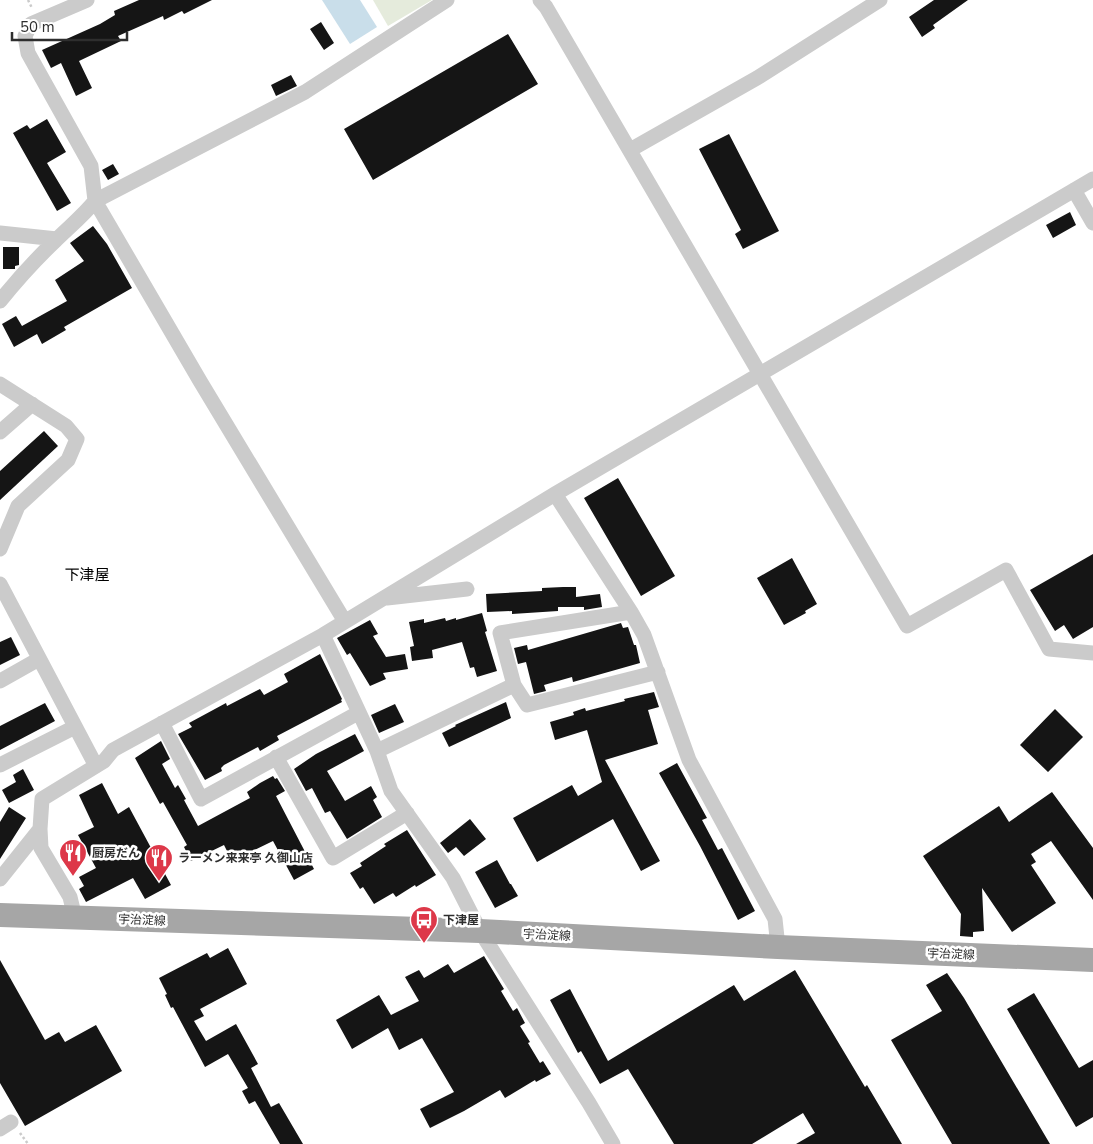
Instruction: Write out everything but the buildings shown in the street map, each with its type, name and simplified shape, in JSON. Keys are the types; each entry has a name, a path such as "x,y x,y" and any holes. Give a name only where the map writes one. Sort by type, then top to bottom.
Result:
{"main road":[{"name":"宇治淀線","path":"0,915 480,931 778,947 1093,960"}],"street":[{"path":"87,0 31,24 25,36 28,53 91,166 95,201 200,381 344,620"},
{"path":"0,301 57,239 81,218 95,201 305,92 447,0"},
{"path":"540,0 546,6 907,626 1006,570 1049,649 1093,653"},
{"path":"630,150 757,78 880,0"},
{"path":"75,918 70,897 41,848 42,799 104,761 113,750 323,635 344,620 555,494 1093,179"},
{"path":"1074,190 1093,223"},
{"path":"0,233 57,239"},
{"path":"0,384 66,426 77,440 68,460 18,506 0,548"},
{"path":"0,432 32,404"},
{"path":"555,494 644,635 689,760 775,919 778,947"},
{"path":"0,584 5,607 39,659 96,766"},
{"path":"383,598 467,590"},
{"path":"631,612 500,633 514,685 527,705 658,672"},
{"path":"323,635 377,751 391,791 453,878 480,931 613,1144"},
{"path":"0,680 39,659"},
{"path":"377,751 514,685"},
{"path":"162,723 201,798 358,713"},
{"path":"0,765 74,727"},
{"path":"276,757 333,858 407,813"},
{"path":"0,879 40,829"}],"green space":[{"path":"373,0 432,0 388,26"}],"water":[{"path":"322,0 360,0 377,27 350,44"}],"place":[{"name":"厨房だん","path":"73,877"},
{"name":"ラーメン来来亭 久御山店","path":"159,882"},
{"name":"下津屋","path":"424,944"}],"district":[{"name":"下津屋","path":"87,575"}]}
